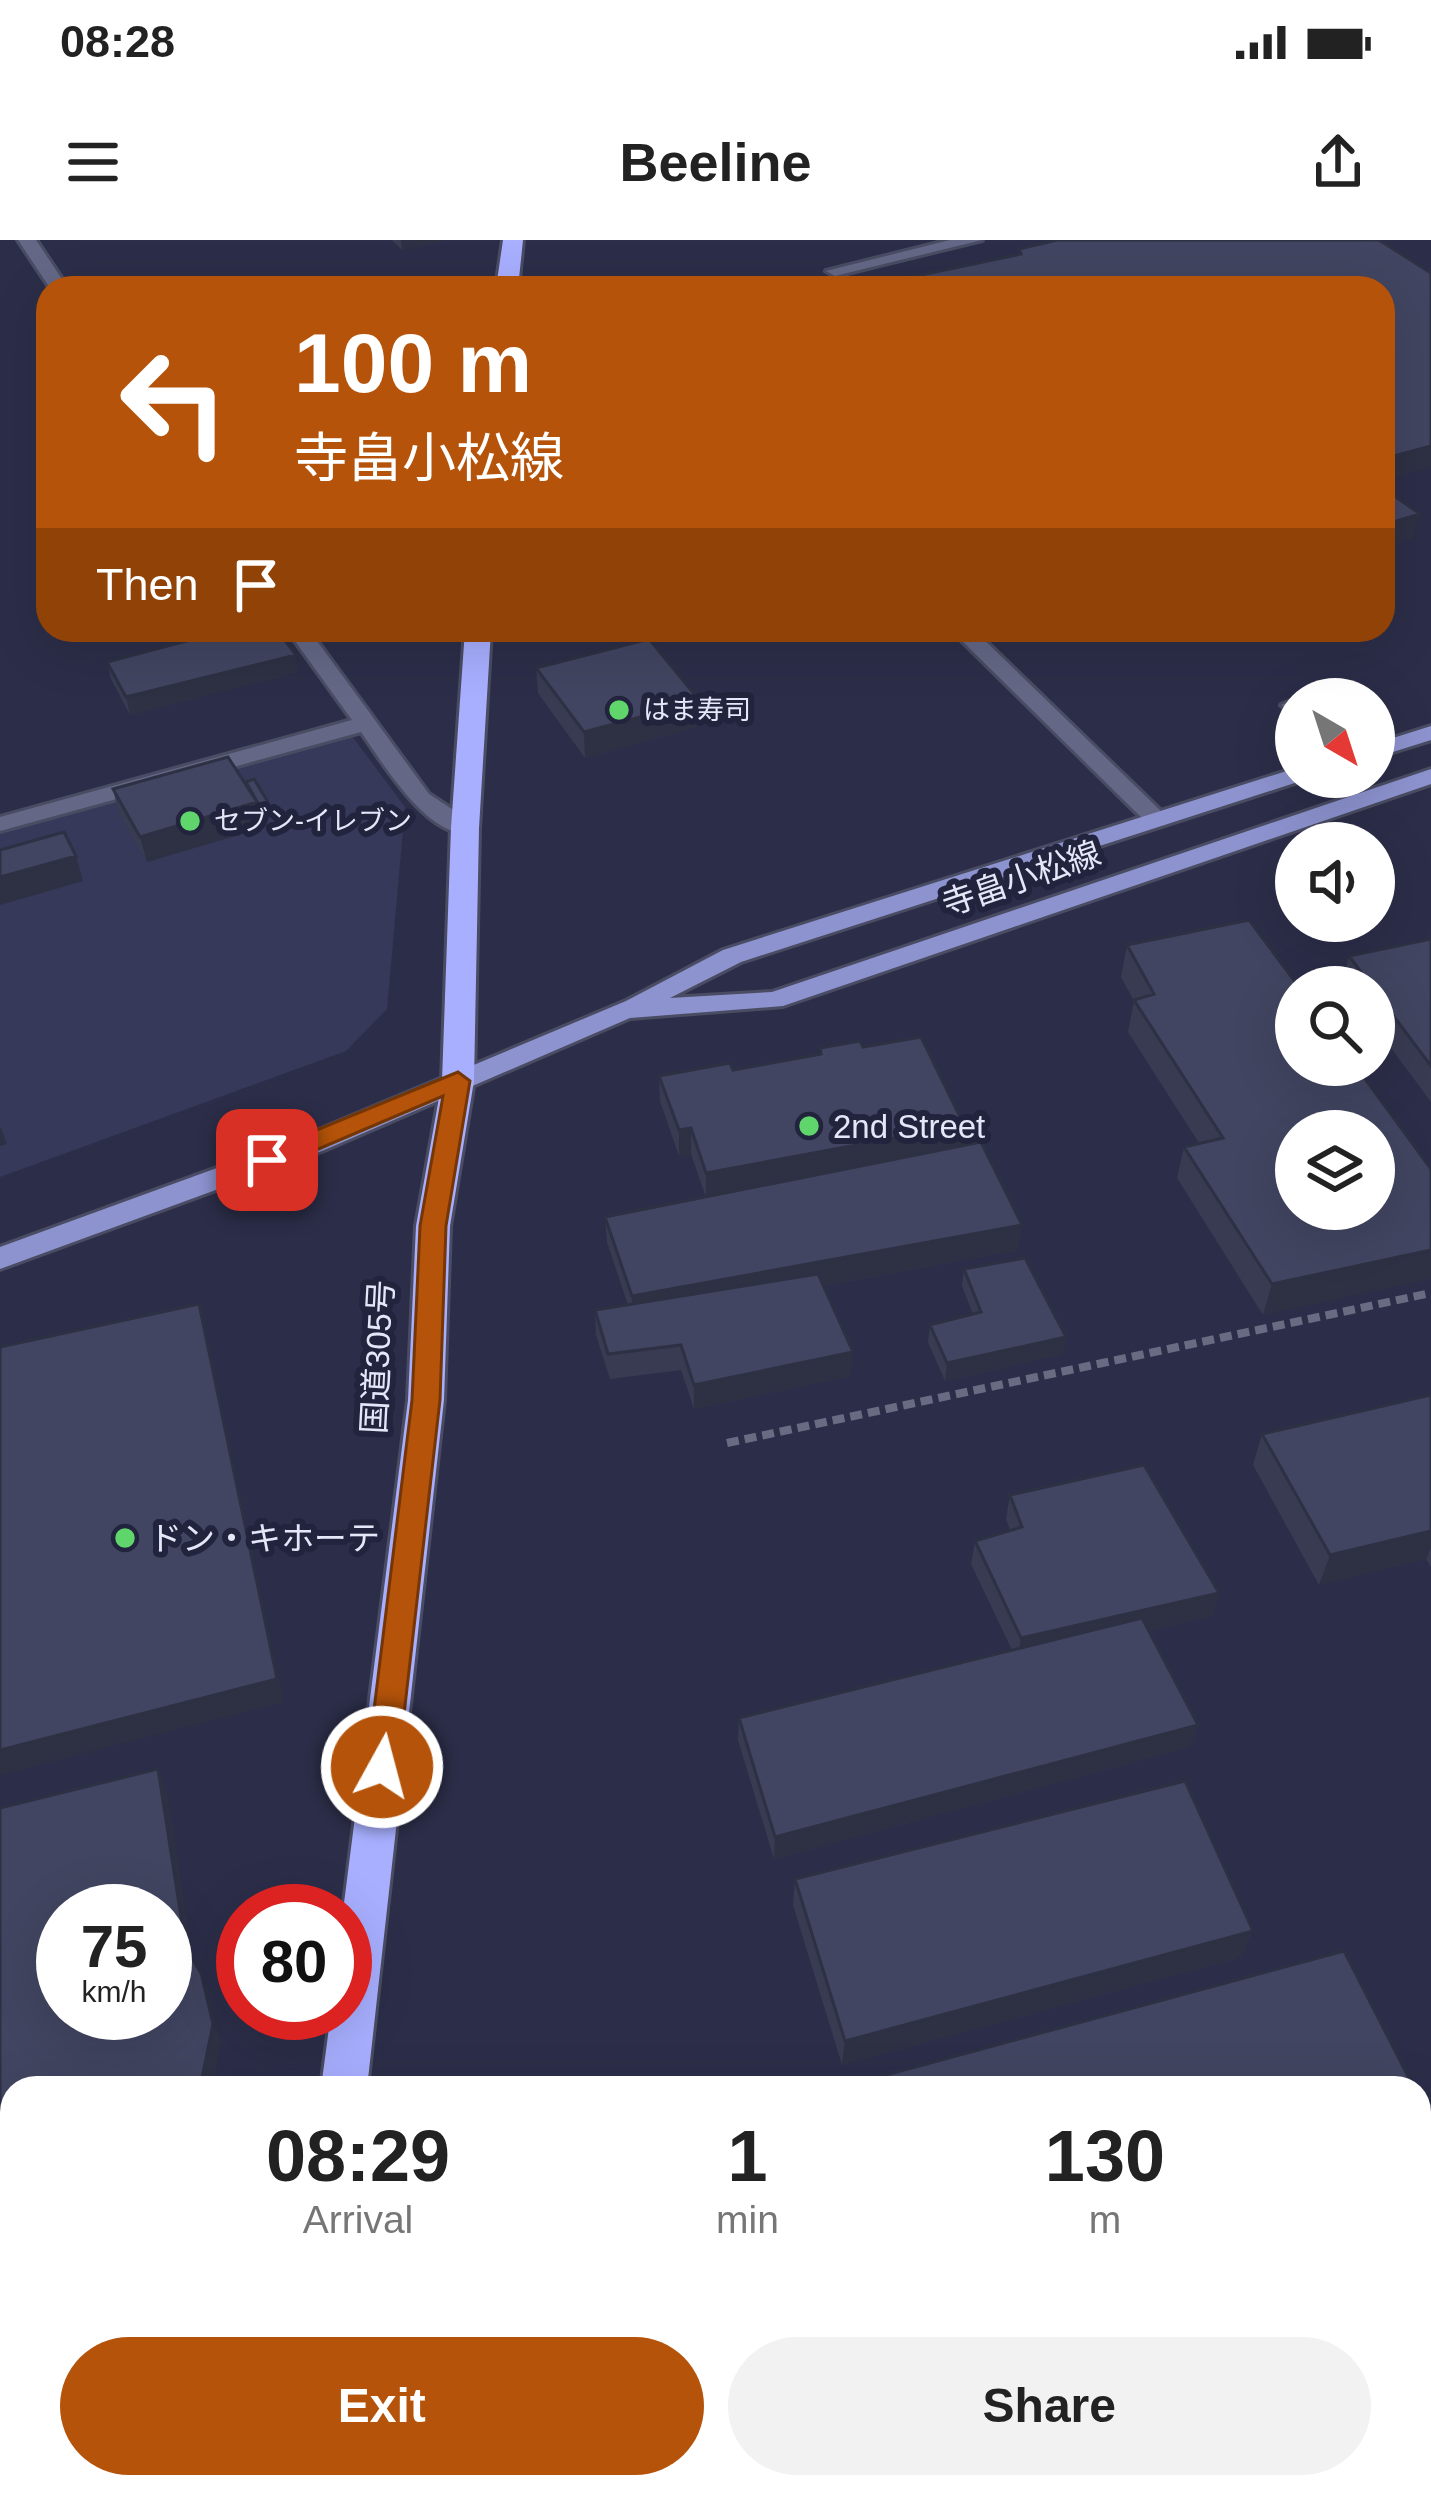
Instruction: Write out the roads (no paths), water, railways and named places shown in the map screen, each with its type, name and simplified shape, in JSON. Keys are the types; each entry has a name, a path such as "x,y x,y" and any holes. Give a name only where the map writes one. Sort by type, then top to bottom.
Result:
{"highway":[{"path":"509,276 513,240"},
{"name":"国道305号","path":"345,2076 426,1400 433,1226 458,1081 465,828 477,642"}],"main road":[{"path":"1395,744 1431,733"},
{"name":"寺畠小松線","path":"626,1010 774,1000 1431,776"},
{"name":"寺畠小松線","path":"0,1258 312,1144 626,1010 732,956 1275,782"}],"street":[{"path":"27,240 51,276"},
{"path":"835,271 973,240"},
{"path":"306,642 421,799 465,828"},
{"path":"974,642 1156,819"},
{"path":"0,824 364,724"}],"place":[{"name":"はま寿司","path":"619,710"},
{"name":"セブン-イレブン","path":"190,821"},
{"name":"2nd Street","path":"809,1126"},
{"name":"ドン・キホーテ","path":"125,1538"}]}
